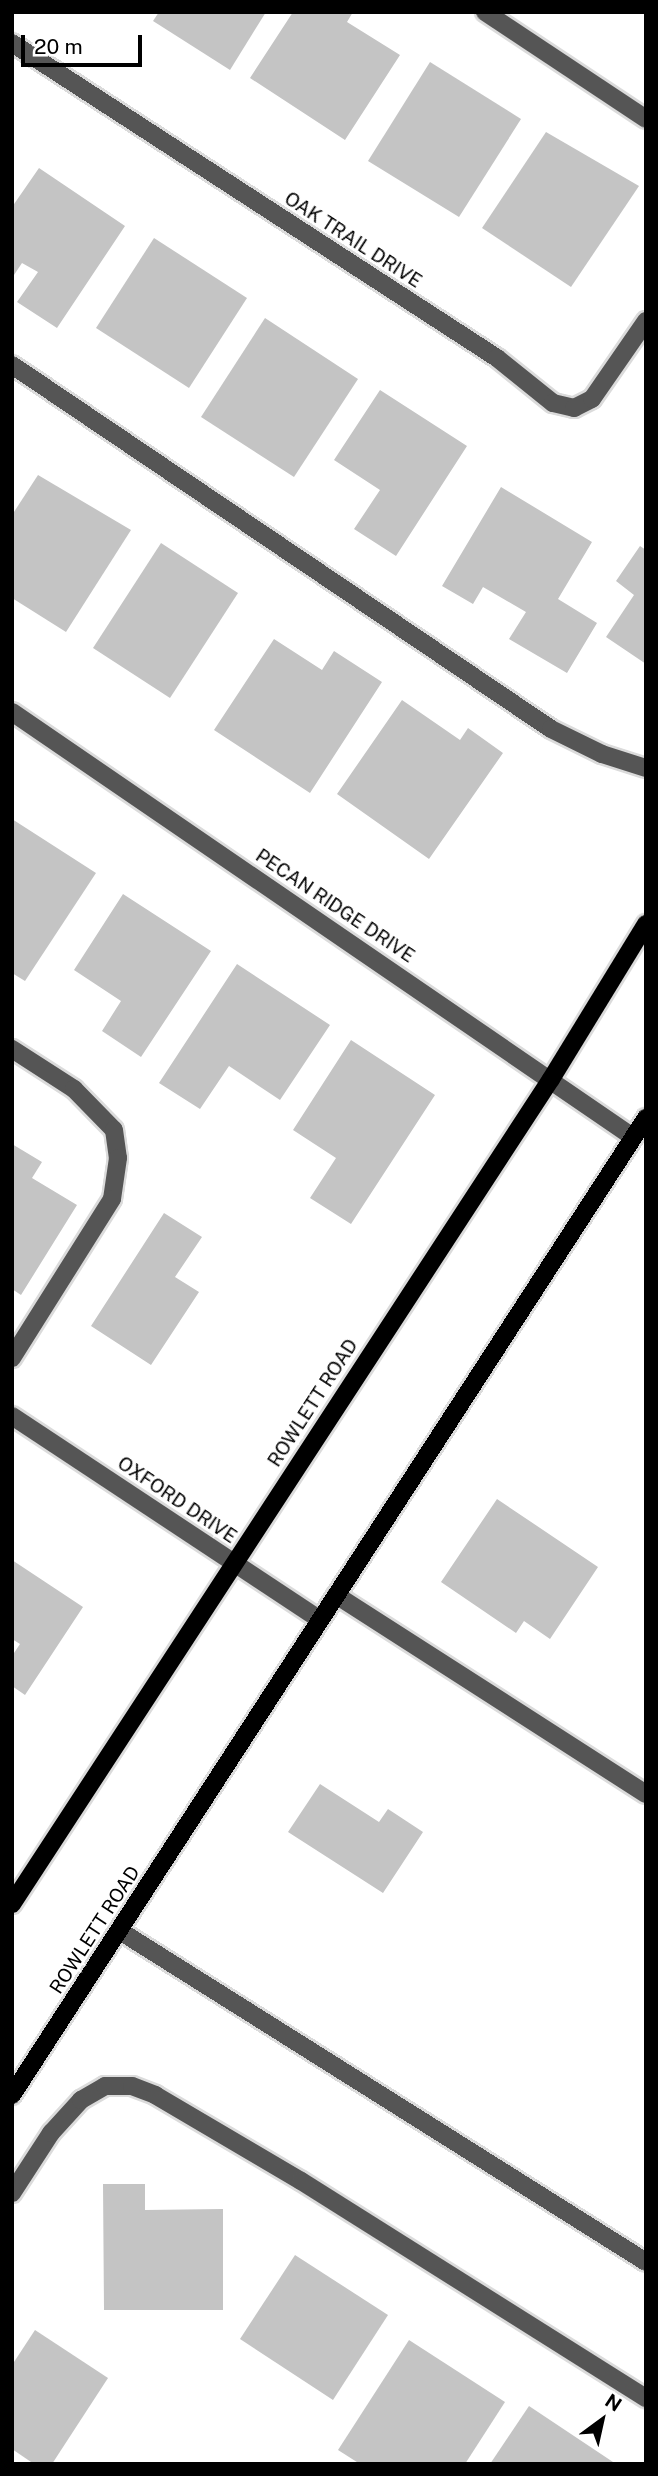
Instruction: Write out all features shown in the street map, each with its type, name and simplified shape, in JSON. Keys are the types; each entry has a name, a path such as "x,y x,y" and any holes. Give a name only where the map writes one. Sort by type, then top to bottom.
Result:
{"main road":[{"name":"ROWLETT ROAD","path":"12,1904 551,1079 646,924"},
{"name":"ROWLETT ROAD","path":"12,2095 319,1619 531,1300 646,1118"}],"street":[{"path":"485,12 646,119"},
{"name":"OAK TRAIL DRIVE","path":"12,43 497,358 554,403 575,408 592,399 646,321"},
{"path":"12,365 551,729 602,754 646,768"},
{"name":"PECAN RIDGE DRIVE","path":"12,712 633,1137"},
{"path":"12,1049 74,1089 114,1130 118,1158 112,1199 12,1358"},
{"name":"OXFORD DRIVE","path":"12,1416 319,1619"},
{"path":"336,1594 646,1794"},
{"path":"120,1931 646,2262"},
{"path":"12,2193 51,2133 81,2100 104,2086 132,2086 155,2095 289,2175 646,2398"}],"building":[{"path":"159,12 266,12 230,70 153,21"},
{"path":"293,12 353,12 347,22 400,55 345,140 250,78"},
{"path":"430,62 521,119 459,217 368,161"},
{"path":"546,132 639,186 571,287 482,228"},
{"path":"39,168 125,226 57,328 17,302 38,272 22,263 12,278 12,207"},
{"path":"154,238 247,298 189,388 96,328"},
{"path":"265,318 358,379 294,477 201,417"},
{"path":"380,390 467,446 396,556 354,529 380,490 334,460"},
{"path":"38,475 131,530 66,632 12,598 12,515"},
{"path":"501,487 592,542 558,599 597,623 567,673 509,639 526,612 483,587 473,604 442,586"},
{"path":"161,543 238,593 170,698 93,648"},
{"path":"640,546 646,550 646,664 606,637 634,595 616,581"},
{"path":"274,639 322,670 334,651 382,682 310,793 214,730"},
{"path":"402,700 460,740 468,728 503,753 429,859 337,794"},
{"path":"12,819 96,873 25,981 12,973"},
{"path":"123,894 211,951 141,1057 102,1031 121,1001 74,970"},
{"path":"237,964 330,1025 280,1100 229,1066 200,1109 159,1083"},
{"path":"351,1040 435,1095 351,1224 310,1198 336,1158 293,1130"},
{"path":"12,1144 42,1162 32,1178 77,1205 21,1295 12,1289"},
{"path":"164,1213 202,1237 175,1277 199,1292 151,1365 91,1326"},
{"path":"497,1499 598,1567 550,1639 524,1621 516,1633 441,1582"},
{"path":"12,1560 83,1607 25,1695 12,1686 12,1656 20,1644 12,1639"},
{"path":"320,1784 379,1822 388,1809 423,1832 383,1893 288,1832"},
{"path":"103,2184 145,2184 145,2210 223,2209 223,2310 104,2310"},
{"path":"295,2255 388,2315 333,2400 240,2339"},
{"path":"35,2330 108,2378 52,2464 34,2464 12,2449 12,2365"},
{"path":"409,2340 505,2402 465,2464 360,2464 338,2450"},
{"path":"529,2406 616,2464 490,2464"}]}
